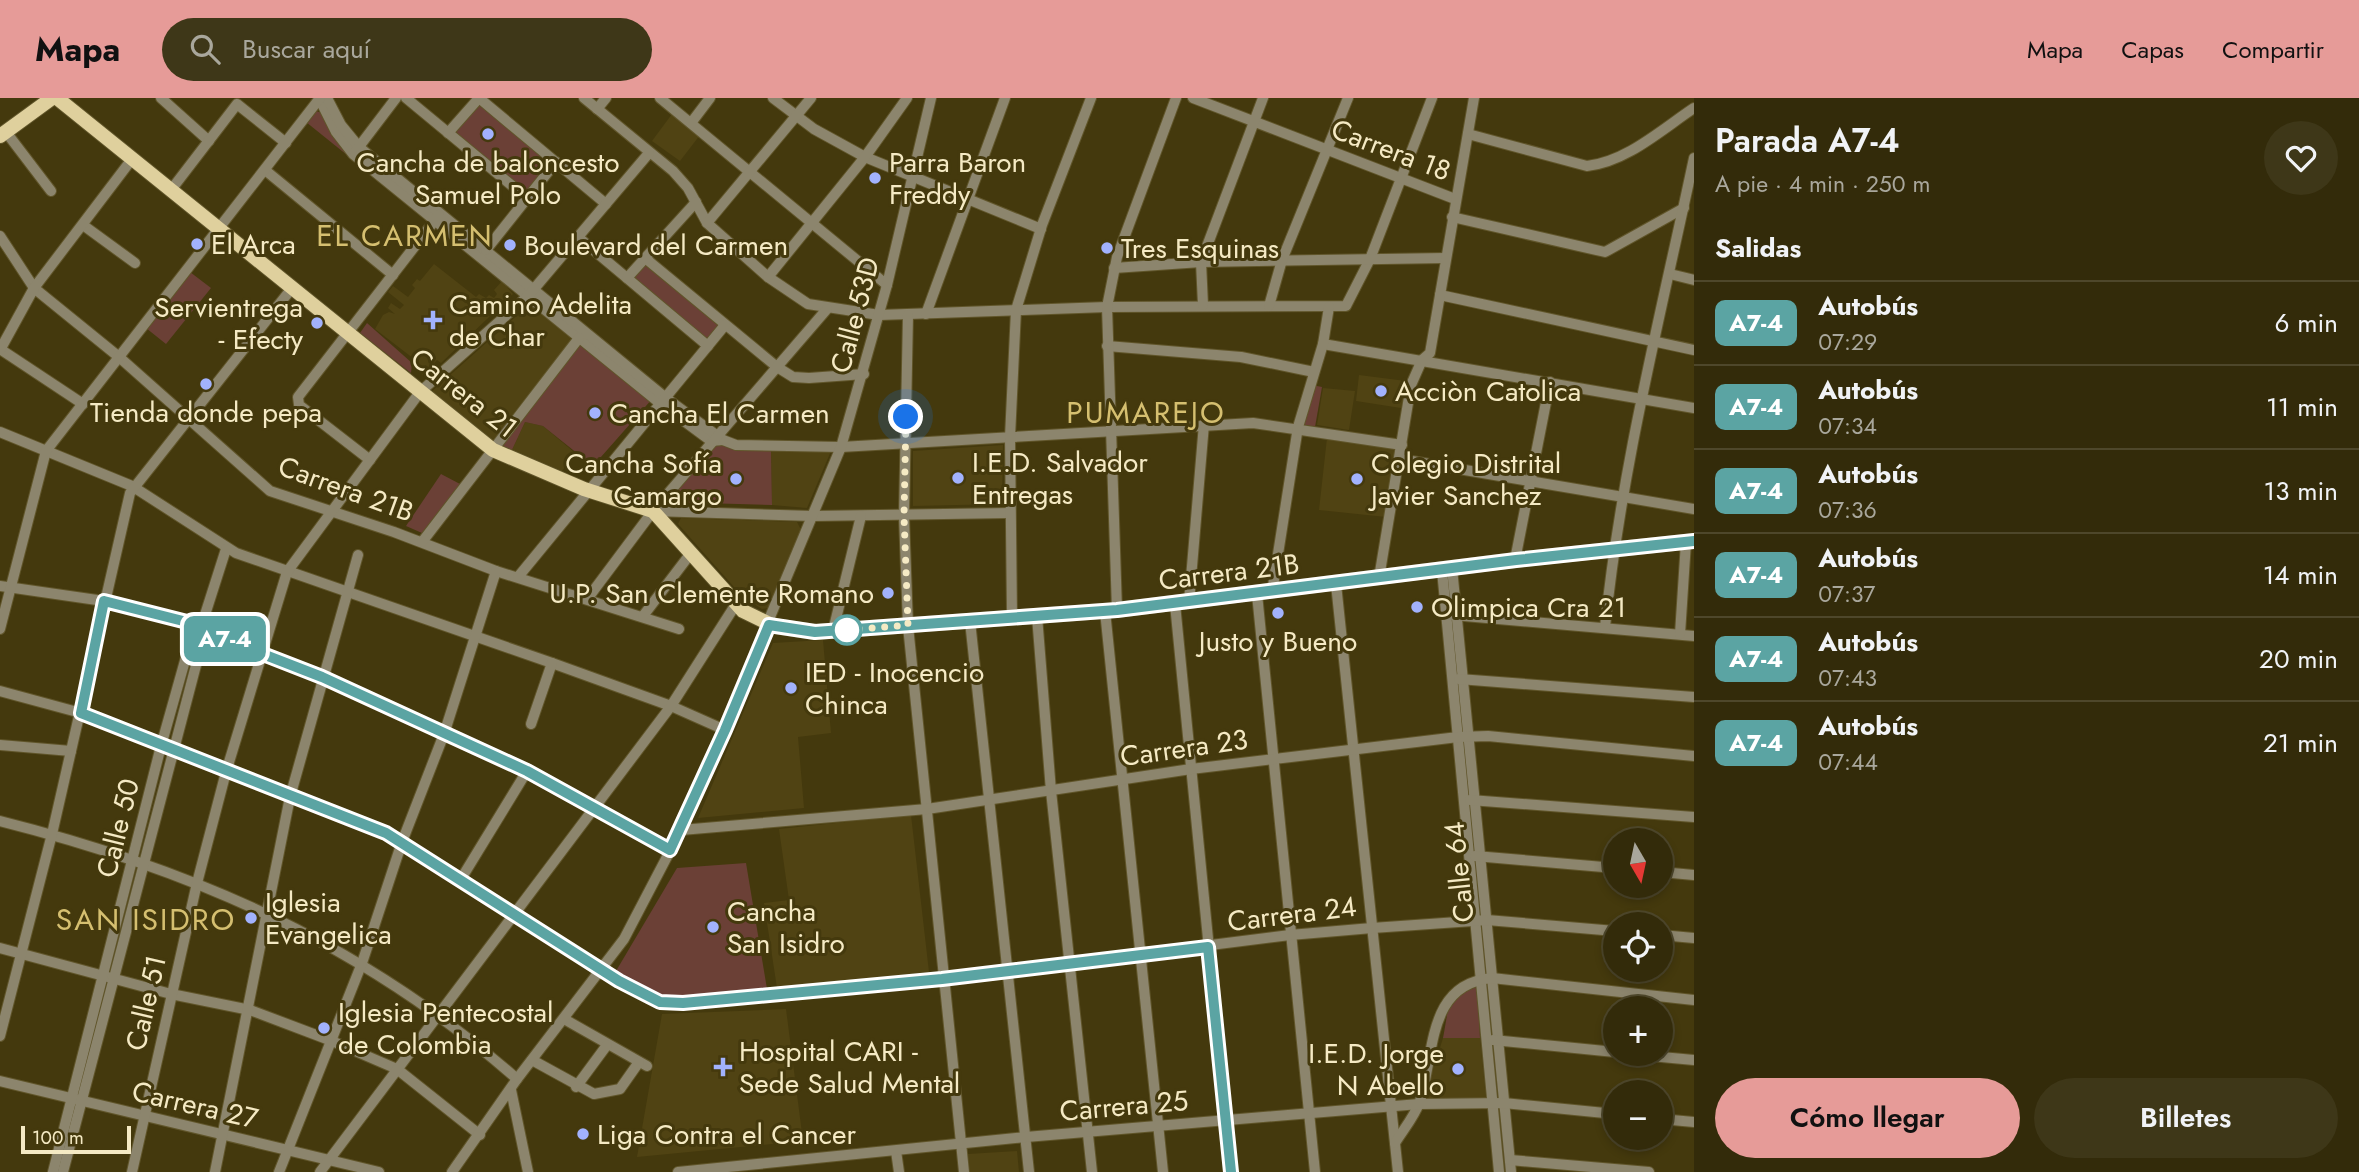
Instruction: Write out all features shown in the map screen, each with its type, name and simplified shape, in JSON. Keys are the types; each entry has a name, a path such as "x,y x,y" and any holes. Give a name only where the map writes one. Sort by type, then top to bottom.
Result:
{"main road":[{"path":"2,131 38,98"},
{"path":"2,131 54,98"},
{"name":"Carrera 21","path":"54,98 493,450 589,491 653,511"},
{"path":"653,511 736,604 769,625"},
{"name":"Carrera 21B","path":"769,625 798,631 833,631 1111,611 1516,560 1690,542"}],"street":[{"path":"161,98 209,141"},
{"path":"0,629 5,587 46,451 321,98 336,132 356,150 663,401"},
{"path":"356,150 396,98"},
{"path":"407,98 527,198"},
{"path":"448,133 479,98 606,205"},
{"path":"583,98 673,172 696,202 707,223 794,297 827,309 879,315 1203,305 1344,307 1351,302 1370,259 1432,98"},
{"path":"597,110 606,98"},
{"path":"660,98 887,285"},
{"path":"691,123 710,98"},
{"path":"773,98 814,129 865,157 1041,229"},
{"path":"707,223 811,98"},
{"path":"768,277 810,221 865,157 906,98"},
{"name":"Calle 53D","path":"452,1172 517,1079 603,970 624,939 681,830 769,625 841,447 864,374 887,285 931,98"},
{"path":"926,314 966,198 1005,98"},
{"path":"1012,618 1010,437 1016,310 1041,229 1091,98"},
{"path":"1163,1172 1122,780 1111,611 1111,430 1107,307 1114,268 1176,98"},
{"name":"Carrera 18","path":"1193,98 1455,198"},
{"path":"1203,305 1201,262 1263,98"},
{"path":"1269,306 1282,260 1348,98"},
{"path":"1379,578 1411,385 1422,360 1430,353 1474,98"},
{"path":"171,190 235,105 239,104 286,143"},
{"path":"1468,134 1587,166 1618,158 1694,108"},
{"path":"2,131 51,191"},
{"name":"Calle 51","path":"132,1172 197,883 226,772 287,572 420,392 531,293 649,153"},
{"path":"1605,627 1613,551 1641,397 1656,342 1694,158"},
{"path":"83,404 0,349 34,288 132,159"},
{"path":"486,250 556,162"},
{"path":"265,170 393,275"},
{"path":"627,278 696,202"},
{"name":"Carrera 18","path":"1452,216 1605,252 1684,208"},
{"path":"439,216 486,250 579,338 718,439 745,447 841,447 1253,423 1298,427 1402,445"},
{"path":"370,460 299,405 298,397 439,216"},
{"path":"83,225 135,263"},
{"name":"Carrera 21B","path":"0,236 34,288 119,357 270,491 331,509 496,571 679,629"},
{"path":"578,237 708,346"},
{"path":"645,258 777,367 793,377 864,374"},
{"path":"1114,268 1201,262 1446,258"},
{"path":"1670,274 1694,280"},
{"path":"0,1036 52,834 132,486 189,421 292,288"},
{"path":"1440,295 1694,350"},
{"path":"1315,1172 1273,759 1264,593 1298,427 1323,344 1329,307"},
{"path":"588,598 653,511 718,439 827,309"},
{"path":"908,315 904,516 908,625 942,979 964,1172"},
{"path":"518,577 725,325"},
{"path":"422,542 579,338"},
{"path":"1323,344 1694,408"},
{"path":"1107,346 1241,357 1314,372"},
{"path":"1516,560 1550,382"},
{"path":"1204,424 1182,603 1191,769 1231,1172"},
{"path":"0,432 132,486 226,549 671,706 725,730"},
{"path":"1400,459 1694,509"},
{"name":"Carrera 21","path":"653,511 813,516 1010,513"},
{"path":"833,631 861,516"},
{"path":"1680,634 1690,542"},
{"name":"Calle 50","path":"63,1172 77,1101 166,748 226,549"},
{"path":"643,617 691,553"},
{"path":"215,1172 250,1010 290,797 358,555"},
{"name":"Calle 64","path":"1447,569 1498,1103 1499,1172"},
{"path":"279,1172 362,963 402,842 444,734 496,571"},
{"path":"1336,584 1398,1172"},
{"path":"5,587 104,601 201,626 322,677 527,771 670,850"},
{"path":"320,1172 326,1160 671,706 736,604"},
{"path":"1452,615 1694,636"},
{"path":"1037,616 1051,791 1092,1172"},
{"path":"970,621 1029,1172"},
{"path":"531,724 552,663"},
{"path":"1458,679 1694,697"},
{"name":"Carrera 24","path":"0,691 81,713 402,842 513,915 644,996 660,1002 683,1003 942,979 1290,935 1372,928 1481,920 1603,930"},
{"name":"Carrera 23","path":"681,830 926,809 1191,769 1463,737 1488,736 1694,756"},
{"path":"0,745 71,751"},
{"path":"461,879 527,771"},
{"path":"1469,800 1694,817"},
{"path":"0,821 139,860 268,913 362,963 438,1016 517,1079"},
{"path":"1475,856 1603,867"},
{"path":"1673,873 1694,875"},
{"path":"1673,936 1694,938"},
{"path":"0,948 171,994 250,1010 332,1041 397,1069 480,1135"},
{"path":"1395,1143 1419,1104 1446,1001 1470,981 1486,978 1694,1000"},
{"path":"532,1060 576,1087 594,1094 622,1087 643,1064 565,1019"},
{"path":"1492,1040 1603,1051"},
{"path":"576,1087 607,1045"},
{"path":"1673,1058 1694,1060"},
{"name":"Carrera 27","path":"0,1082 379,1172"},
{"path":"510,1090 528,1172"},
{"name":"Calle 50","path":"53,1172 77,1101"},
{"name":"Calle 64","path":"1498,1103 1511,1172"},
{"name":"Carrera 25","path":"678,1172 751,1169 1026,1137 1419,1104 1498,1103 1603,1113"},
{"path":"1673,1120 1694,1122"},
{"path":"896,1151 899,1172"},
{"path":"1510,1160 1649,1172"}],"shaded area":[{"path":"480,104 556,166 531,196 452,133"},
{"path":"316,111 322,113 350,153 347,155 306,122"},
{"path":"672,114 700,135 680,161 652,141"},
{"path":"645,262 721,325 707,340 632,278"},
{"name":"Camino Adelita de Char","path":"434,264 476,297 479,294 494,298 497,294 494,290 502,281 513,294 441,363 437,360 423,375 414,368 418,362 375,329 383,315 389,312 395,314 388,308 391,303 400,309 404,305 388,292 393,286 408,297 415,288 412,285 417,279 420,281"},
{"path":"190,272 211,288 166,344 146,328"},
{"path":"531,303 573,338 492,441 431,392"},
{"path":"367,323 412,363 411,373 360,333"},
{"name":"Cancha El Carmen","path":"580,345 653,398 593,466 543,426 525,422 511,452 502,446"},
{"name":"Acciòn Catolica","path":"1359,375 1406,381 1401,408 1356,401"},
{"path":"1312,385 1322,387 1315,427 1301,424"},
{"path":"1323,388 1355,391 1349,430 1317,425"},
{"path":"525,422 543,426 574,452 561,473 511,452"},
{"name":"Colegio Distrital Javier Sanchez","path":"1327,438 1396,449 1386,517 1319,510"},
{"name":"Cancha Sofía Camargo","path":"719,441 734,448 771,451 772,505 668,502"},
{"name":"I.E.D. Salvador Entregas","path":"1003,445 1002,504 913,506 913,451"},
{"path":"771,451 831,451 807,508 772,505"},
{"path":"441,474 460,484 422,533 406,526"},
{"path":"681,518 797,522 801,530 769,608 762,609 742,596 678,524"},
{"name":"IED - Inocencio Chinca","path":"823,640 831,733 798,737 804,808 698,818 773,643"},
{"path":"911,815 929,972 777,988 764,903 789,900 779,829"},
{"path":"746,863 767,989 658,997 616,971 677,868"},
{"path":"1477,986 1480,1038 1443,1038 1450,1005 1459,995"},
{"name":"Hospital CARI - Sede Salud Mental","path":"786,1009 803,1141 637,1157 662,1014"},
{"name":"I.E.D. Jorge N Abello","path":"1443,1038 1480,1038 1486,1099 1424,1099"},
{"path":"1017,1151 1019,1172 970,1172 968,1154"}],"bus line":[{"name":"A7-4","path":"1231,1172 1208,947 942,979 683,1003 660,1002 619,981 386,833 161,747 81,713 104,601 191,623 209,633 264,652 322,677 527,771 670,850 769,625 815,632 1117,610 1516,560 1694,541"}],"place":[{"name":"Cancha de baloncesto Samuel Polo","path":"488,134"},
{"name":"Parra Baron Freddy","path":"875,178"},
{"name":"El Arca","path":"197,244"},
{"name":"Boulevard del Carmen","path":"510,245"},
{"name":"Tres Esquinas","path":"1107,248"},
{"name":"Camino Adelita de Char","path":"433,320"},
{"name":"Servientrega - Efecty","path":"317,323"},
{"name":"Tienda donde pepa","path":"206,384"},
{"name":"Acciòn Catolica","path":"1381,391"},
{"name":"Cancha El Carmen","path":"595,413"},
{"name":"I.E.D. Salvador Entregas","path":"958,478"},
{"name":"Cancha Sofía Camargo","path":"736,479"},
{"name":"Colegio Distrital Javier Sanchez","path":"1357,479"},
{"name":"U.P. San Clemente Romano","path":"888,593"},
{"name":"Olimpica Cra 21","path":"1417,607"},
{"name":"Justo y Bueno","path":"1278,613"},
{"name":"IED - Inocencio Chinca","path":"791,688"},
{"name":"Iglesia Evangelica","path":"251,918"},
{"name":"Cancha San Isidro","path":"713,927"},
{"name":"Iglesia Pentecostal de Colombia","path":"324,1028"},
{"name":"Hospital CARI - Sede Salud Mental","path":"723,1067"},
{"name":"I.E.D. Jorge N Abello","path":"1458,1069"},
{"name":"Liga Contra el Cancer","path":"583,1134"}],"district":[{"name":"EL CARMEN","path":"405,235"},
{"name":"PUMAREJO","path":"1146,412"},
{"name":"SAN ISIDRO","path":"146,919"}],"route":[{"path":"847,630 908,625 904,516 906,417"}]}
